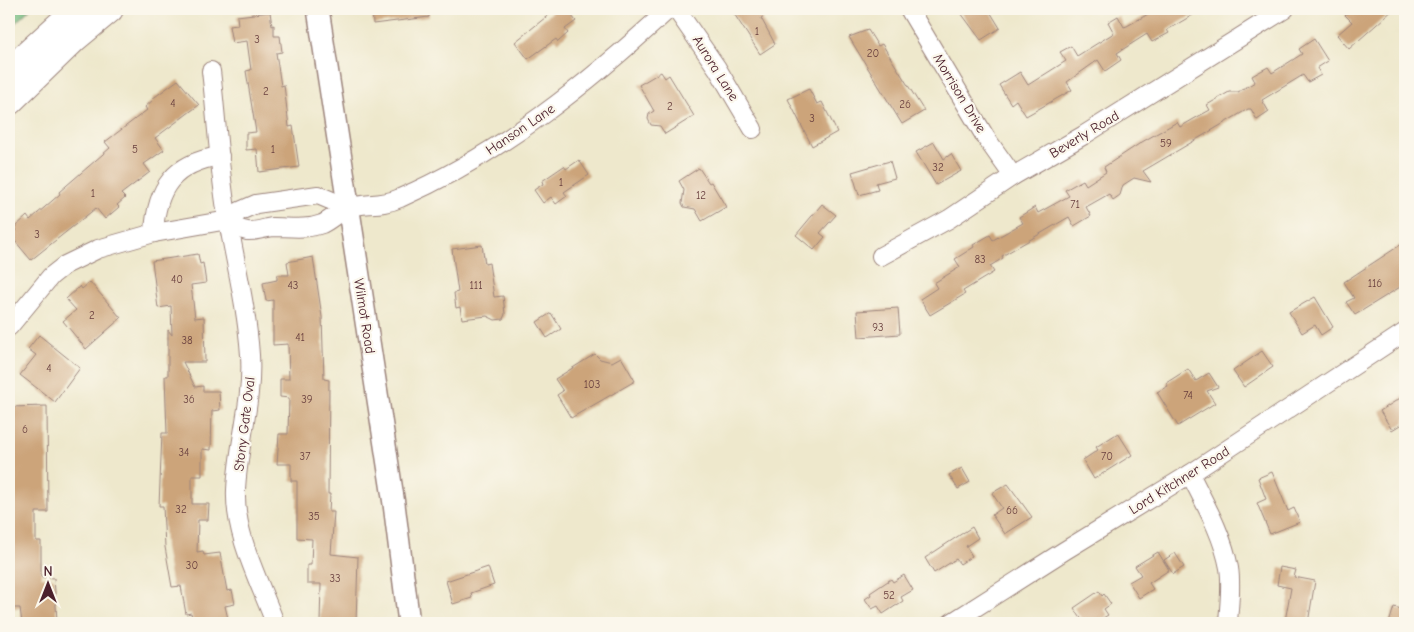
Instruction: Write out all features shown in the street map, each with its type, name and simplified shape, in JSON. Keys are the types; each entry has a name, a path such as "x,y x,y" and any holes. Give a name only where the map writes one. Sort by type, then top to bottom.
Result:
{"highway":[{"path":"9,72 78,9"},
{"path":"9,101 74,38 109,9"}],"street":[{"name":"Wilmot Road","path":"318,9 394,504 409,623"},
{"name":"Hanson Lane","path":"348,208 381,205 399,198 476,158 596,74 669,9"},
{"name":"Aurora Lane","path":"676,9 717,68 753,129"},
{"name":"Morrison Drive","path":"909,9 986,138 1013,176"},
{"name":"Beverly Road","path":"881,256 949,219 1013,176 1084,135 1285,9"},
{"name":"Stony Gate Oval","path":"211,71 228,220 251,374 239,456 236,491 237,509 246,545 275,623"},
{"path":"154,233 155,211 160,195 171,178 198,161 220,156"},
{"path":"9,327 39,289 65,265 98,249 154,233 228,220 240,211 256,204 318,195 348,208"},
{"path":"228,220 237,228 247,231 272,227 295,228 322,224 348,208"},
{"name":"Lord Kitchner Road","path":"950,623 1190,474 1405,332"},
{"path":"1190,474 1213,520 1229,569 1228,623"}],"green space":[{"path":"9,9 30,9 9,29"}],"building":[{"path":"372,9 429,9 429,17 373,24"},
{"path":"556,9 566,9 576,21 565,29 568,33 558,42 556,39 528,59 515,42"},
{"path":"731,9 775,9 761,18 775,44 760,54"},
{"path":"958,9 992,9 989,10 1000,28 981,40"},
{"path":"1157,9 1203,9 1167,30 1169,33 1152,42 1147,34 1117,53 1121,60 1105,71 1098,60 1067,82 1072,90 1026,116 1016,100 1011,104 999,85 1020,72 1028,85 1066,61 1060,52 1071,46 1077,56 1114,33 1108,22 1118,16 1124,27"},
{"path":"1352,9 1394,9 1349,49 1337,35 1352,22 1345,15"},
{"path":"270,12 272,26 274,25 274,36 280,36 282,52 276,53 281,86 284,85 289,127 293,126 299,167 259,172 257,149 246,150 246,133 256,132 246,71 251,70 247,41 232,43 229,26 238,25 237,16"},
{"path":"868,30 878,46 882,44 924,111 902,124 849,37"},
{"path":"1314,39 1328,61 1317,68 1321,75 1308,82 1303,75 1262,100 1269,112 1257,120 1251,109 1248,109 1143,171 1151,182 1134,178 1123,185 1120,195 1113,200 1109,194 1086,207 1091,216 1074,226 1069,217 1002,256 1003,258 990,266 994,272 963,291 965,294 930,315 920,299 937,288 934,283 960,267 955,259 974,247 973,245 990,235 993,240 1023,223 1019,217 1035,207 1038,213 1069,196 1065,190 1083,180 1086,185 1106,172 1104,167 1142,142 1177,122 1180,127 1210,110 1207,105 1229,92 1238,92 1255,82 1252,76 1268,67 1272,73 1302,54 1299,49"},
{"path":"661,72 665,78 669,75 694,116 665,134 660,126 651,125 648,119 649,114 654,111 639,85"},
{"path":"178,80 199,105 155,138 164,150 144,164 150,172 121,194 125,198 117,205 119,207 105,219 96,208 31,260 10,235 16,230 14,228 27,216 30,220 60,194 59,192 110,148 105,142 147,110 145,107 152,99"},
{"path":"809,89 817,104 822,102 837,132 812,146 788,99"},
{"path":"934,142 944,159 951,154 961,171 936,185 916,152"},
{"path":"579,160 589,175 564,192 567,196 556,204 551,197 543,203 534,190 543,184 542,181 564,166 566,169"},
{"path":"890,161 895,178 876,183 878,190 859,195 852,172"},
{"path":"699,168 709,183 711,182 726,207 702,221 695,209 684,207 682,203 684,190 679,181"},
{"path":"822,204 836,215 820,233 825,237 814,250 796,235"},
{"path":"1405,242 1405,284 1355,315 1346,302 1354,298 1344,282"},
{"path":"482,245 485,264 489,263 494,297 503,296 505,314 503,319 495,320 487,316 462,319 460,307 456,308 454,293 458,292 452,249"},
{"path":"198,254 200,264 203,263 206,283 191,285 195,318 204,317 205,362 183,362 195,387 203,386 203,391 219,391 220,410 212,411 211,450 202,449 202,476 192,476 192,504 209,504 208,520 198,520 197,552 203,551 204,555 220,553 227,591 232,590 235,604 225,606 229,623 193,623 191,613 186,614 181,586 172,587 165,547 163,506 159,506 162,433 167,433 165,376 168,376 168,330 172,335 171,306 158,308 152,261"},
{"path":"313,257 322,317 324,379 329,380 328,494 330,494 329,512 334,512 331,554 358,557 356,623 320,623 321,584 307,584 307,565 311,565 312,539 297,538 297,481 291,481 291,464 277,464 279,434 288,434 289,398 280,397 280,379 289,379 288,344 273,345 273,300 266,301 263,283 277,280 277,275 289,275 287,262"},
{"path":"90,282 121,318 86,349 63,321 76,310 66,299 80,286 82,289"},
{"path":"1315,297 1333,327 1321,335 1315,325 1302,333 1289,312"},
{"path":"898,308 900,334 859,337 857,311"},
{"path":"551,313 561,329 547,338 537,322"},
{"path":"39,335 80,368 55,402 20,375 36,355 28,349"},
{"path":"1262,351 1273,367 1244,387 1233,371"},
{"path":"595,354 600,359 612,362 621,357 635,381 571,418 557,395 563,391 555,379"},
{"path":"1188,369 1196,381 1209,373 1218,387 1207,391 1215,403 1178,426 1157,392 1168,386 1166,383"},
{"path":"1405,395 1405,422 1392,430 1380,411"},
{"path":"47,406 48,512 36,512 36,541 41,541 41,577 54,578 57,620 55,620 55,623 22,623 20,608 9,608 9,471 12,471 9,407"},
{"path":"1118,433 1132,455 1094,479 1083,460 1098,450 1096,447"},
{"path":"962,468 970,482 958,489 949,475"},
{"path":"1272,472 1288,511 1294,508 1300,522 1270,534 1257,503 1266,499 1258,478"},
{"path":"1008,484 1032,517 1005,534 992,515 1002,508 992,493"},
{"path":"972,527 978,538 966,546 972,556 960,564 956,559 934,573 925,558"},
{"path":"1158,552 1169,570 1149,583 1153,589 1139,598 1129,582 1141,575 1135,566"},
{"path":"1175,553 1184,567 1173,574 1164,560"},
{"path":"488,567 494,585 471,593 472,598 453,604 446,581"},
{"path":"1280,567 1296,570 1294,577 1315,581 1308,623 1285,621 1291,588 1277,585"},
{"path":"904,575 913,590 901,597 903,601 883,614 878,606 872,609 865,599 871,595 870,593 891,579 893,582"},
{"path":"1099,591 1102,596 1104,594 1111,604 1104,609 1108,615 1095,623 1084,623 1074,608"},
{"path":"1394,607 1405,610 1405,623 1389,623"}]}
